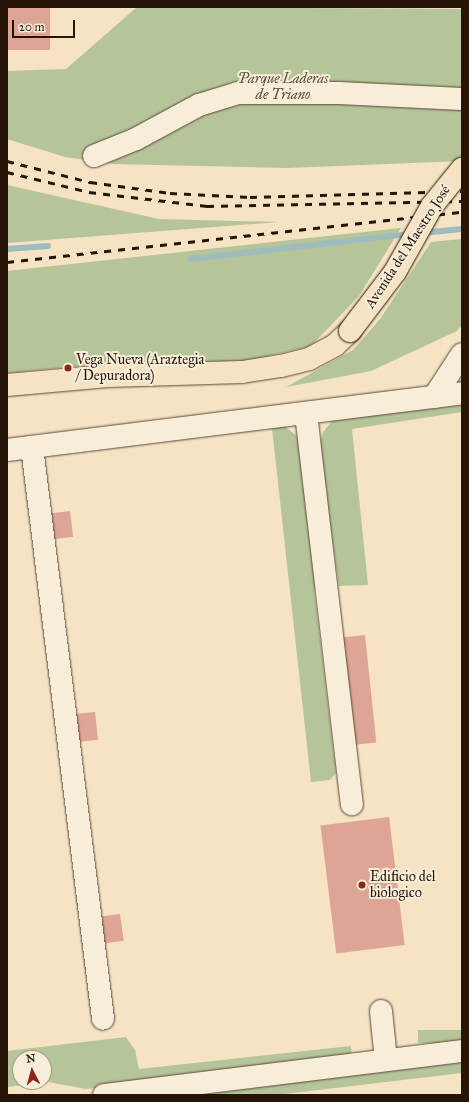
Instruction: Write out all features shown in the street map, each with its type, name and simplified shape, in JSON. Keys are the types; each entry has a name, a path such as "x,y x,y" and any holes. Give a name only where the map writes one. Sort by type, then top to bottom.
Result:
{"main road":[{"name":"Avenida del Maestro José","path":"7,385 85,377 242,372 281,366 309,359 334,345 350,331 395,272 432,206 462,169"}],"lane":[{"path":"94,156 136,139 199,105 238,93 339,93 462,99"},
{"path":"434,396 462,354"},
{"path":"7,450 306,414 462,393"},
{"path":"306,414 352,804"},
{"path":"32,447 103,1019"},
{"path":"381,1012 386,1060"},
{"path":"113,1094 462,1051"}],"green space":[{"name":"Parque Laderas de Triano","path":"137,7 462,9 462,161 288,168 114,164 65,157 7,139 7,71 66,69"},
{"path":"7,185 159,219 280,222 7,243"},
{"path":"401,228 359,296 311,346 246,361 109,363 7,373 7,271"},
{"path":"462,239 462,325 457,331 371,371 286,387 353,350 380,319 431,242"},
{"path":"462,399 462,412 352,429 368,585 339,586 319,447 323,432 333,420"},
{"path":"283,425 298,437 319,574 314,589 336,773 330,780 311,782 272,428"},
{"path":"418,1030 462,1030 462,1043 418,1043"},
{"path":"126,1037 135,1050 139,1069 351,1046 352,1058 86,1089 52,1083 52,1050 16,1050"},
{"path":"12,1050 12,1086 7,1087 7,1051"},
{"path":"462,1059 462,1073 276,1095 172,1095"}],"building":[{"path":"7,7 50,7 50,50 7,50"},
{"path":"70,511 73,537 47,540 44,514"},
{"path":"365,635 376,742 352,745 341,638"},
{"path":"95,712 98,740 71,743 68,715"},
{"name":"Edificio del biologico","path":"389,817 405,945 336,953 321,825"},
{"path":"120,914 124,941 98,944 94,918"}],"waterway":[{"path":"422,233 462,229"},
{"path":"190,259 411,234"},
{"path":"7,249 48,246"}],"railway":[{"path":"7,161 90,182 170,193 250,197 462,191"},
{"path":"7,172 89,192 207,206 462,201"},
{"path":"7,262 462,212"}],"place":[{"name":"Vega Nueva (Araztegia / Depuradora)","path":"68,368"},
{"name":"Edificio del biologico","path":"362,885"}]}
